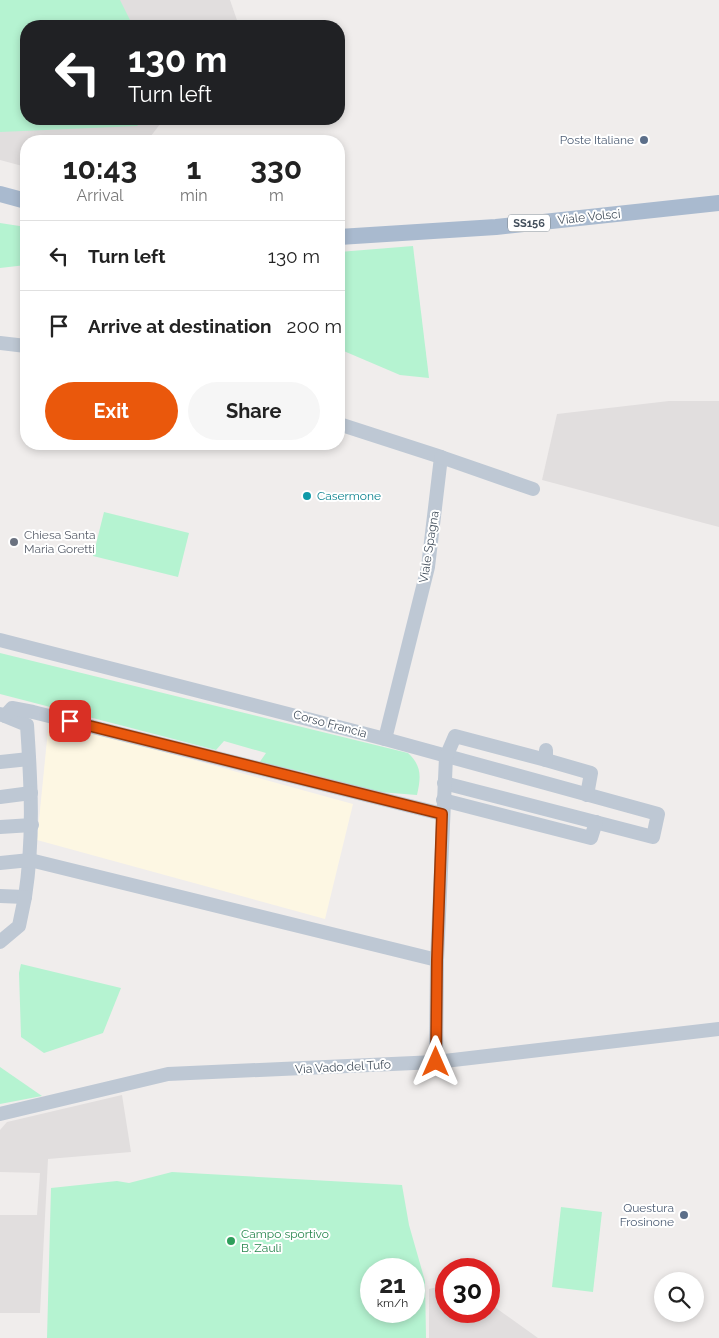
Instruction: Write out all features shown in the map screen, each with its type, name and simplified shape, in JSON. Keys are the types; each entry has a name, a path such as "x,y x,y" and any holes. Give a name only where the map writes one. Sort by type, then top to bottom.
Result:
{"main road":[{"path":"0,194 20,199"},
{"name":"Viale Volsci","path":"345,236 496,227 719,203"}],"street":[{"path":"0,343 20,345"},
{"path":"345,426 533,489"},
{"name":"Viale Spagna","path":"385,739 428,566 441,457"},
{"name":"Corso Francia","path":"0,640 385,739 446,758 658,814 652,837 596,822"},
{"path":"3,715 12,708 33,712 443,807 591,838 596,822 444,783"},
{"path":"0,942 19,926 30,860 32,824 28,725 3,715"},
{"path":"436,1062 437,960 444,783 446,758 455,736 546,755 591,773 587,794"},
{"path":"0,762 29,759"},
{"path":"0,796 31,793"},
{"path":"0,827 32,824"},
{"path":"0,863 30,860 437,960"},
{"path":"0,896 25,897"},
{"name":"Via Vado del Tufo","path":"0,1114 168,1074 436,1062 719,1029"}],"shaded area":[{"path":"0,0 230,0 237,20 20,20 20,125 159,125 152,135 20,135 20,165 0,160"},
{"path":"669,401 719,401 719,527 542,480 557,414"},
{"path":"49,720 353,804 325,919 37,840"},
{"path":"122,1095 131,1152 48,1159 40,1313 0,1313 0,1215 37,1215 40,1173 0,1172 0,1130 7,1122"},
{"path":"435,1288 435,1323 500,1323 500,1311 538,1338 429,1338 429,1289"}],"green space":[{"path":"0,0 120,0 130,20 20,20 20,125 138,125 0,132"},
{"path":"0,223 20,226 20,266 0,268"},
{"path":"413,246 429,378 400,375 345,352 345,252"},
{"path":"104,512 189,533 178,577 93,556"},
{"path":"0,653 408,753 418,767 419,783 417,795 366,791 305,772 259,763 266,753 224,741 216,750 0,694"},
{"path":"21,964 121,988 103,1033 44,1053 21,1037 19,973"},
{"path":"0,1067 42,1096 0,1104"},
{"name":"Campo sportivo B. Zauli","path":"172,1172 402,1185 409,1225 418,1258 360,1258 360,1323 425,1323 425,1281 426,1338 47,1338 51,1188 117,1181 129,1183"},
{"path":"561,1207 602,1212 593,1292 552,1287"}],"place":[{"name":"Poste Italiane","path":"644,140"},
{"name":"Casermone","path":"307,496"},
{"name":"Chiesa Santa Maria Goretti","path":"14,542"},
{"name":"Questura Frosinone","path":"684,1215"},
{"name":"Campo sportivo B. Zauli","path":"231,1241"}],"route":[{"path":"70,721 442,814 436,1062"}]}
